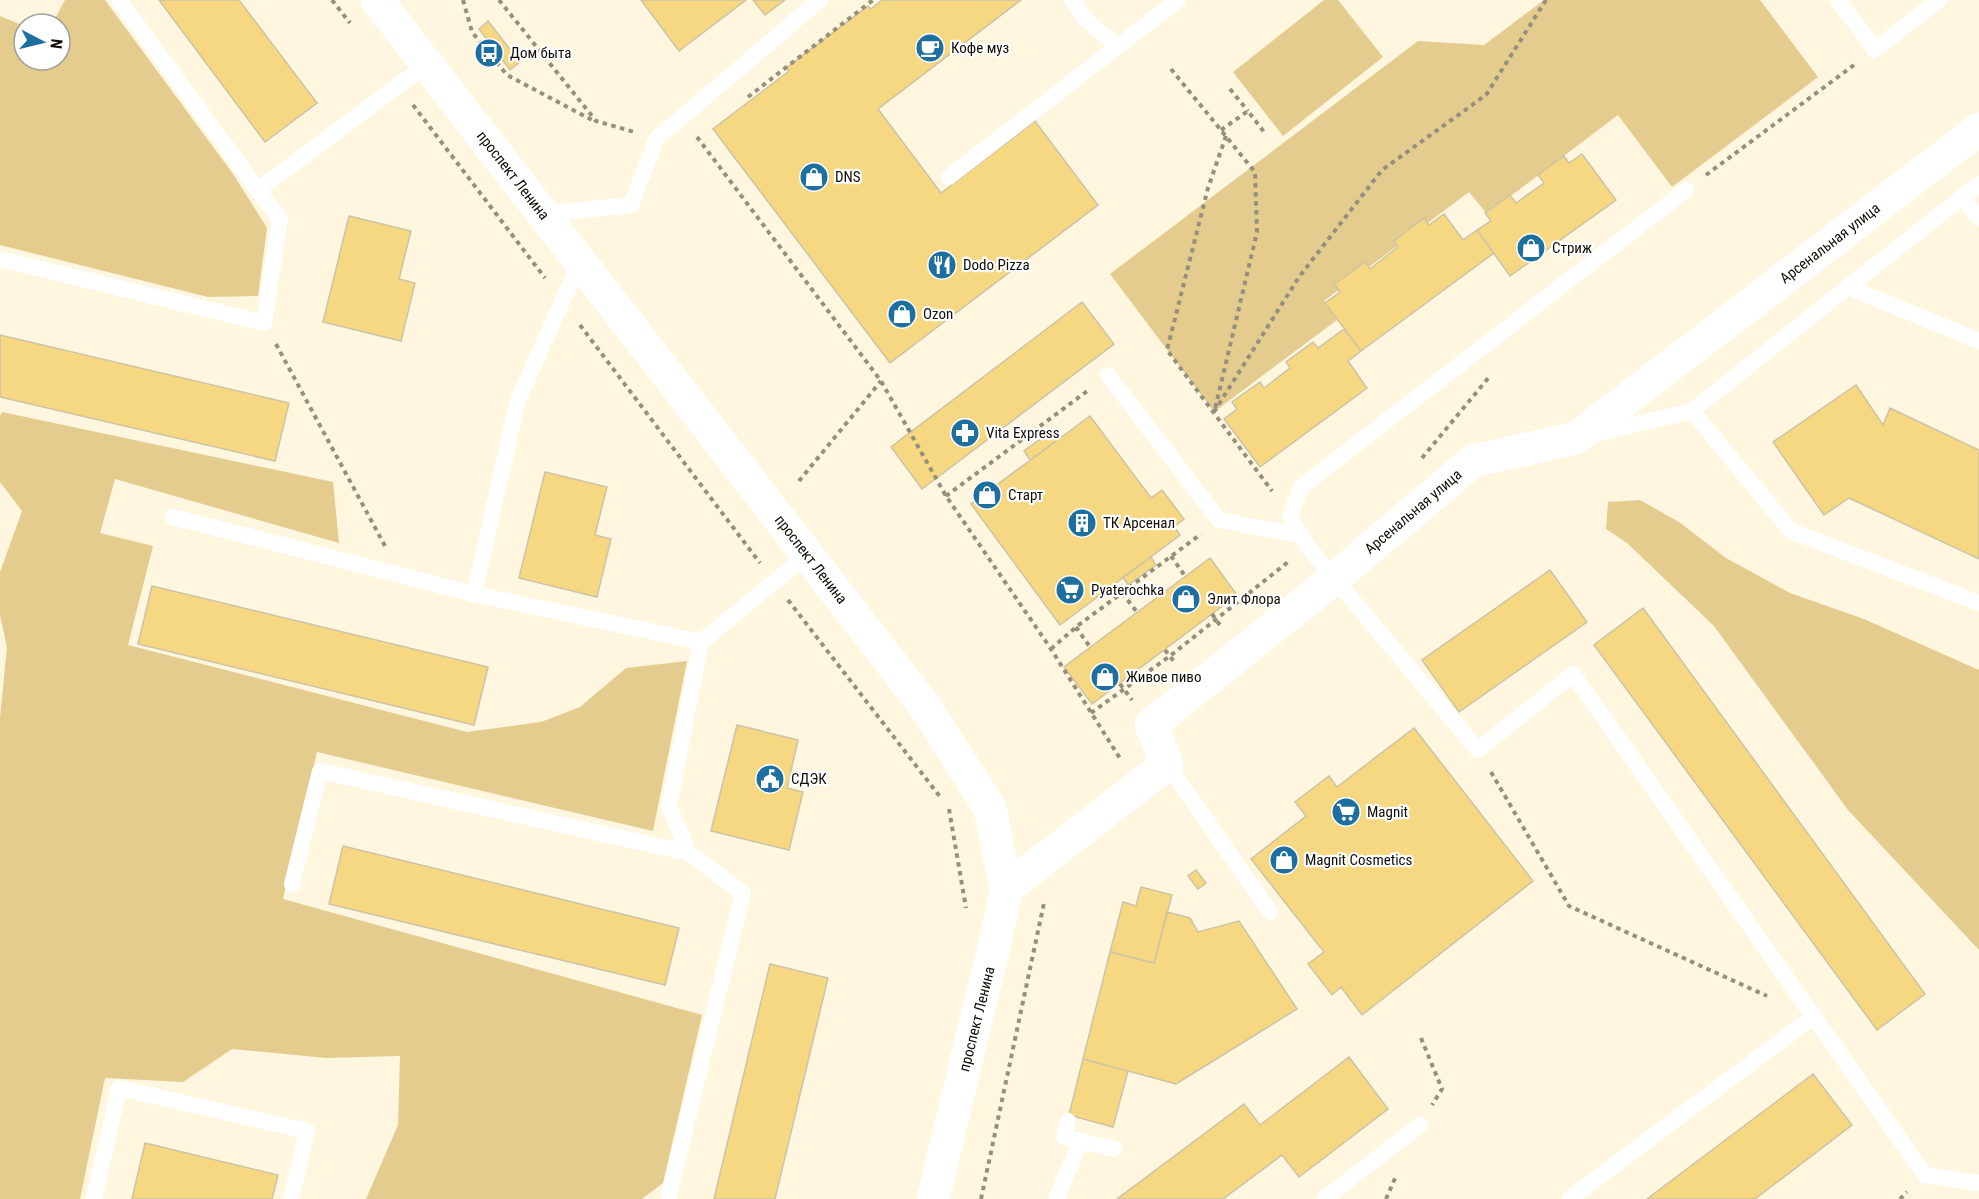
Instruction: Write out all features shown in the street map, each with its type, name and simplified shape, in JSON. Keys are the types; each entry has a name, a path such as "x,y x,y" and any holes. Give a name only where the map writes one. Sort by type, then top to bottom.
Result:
{"main road":[{"name":"проспект Ленина","path":"377,0 581,260 923,704 990,808 1006,889 933,1199"},
{"name":"Арсенальная улица","path":"1167,764 1151,725 1335,578 1473,461 1576,438 1979,129"},
{"path":"1006,889 1167,764"}],"lane":[{"path":"0,259 264,323 280,219 119,0"},
{"path":"544,214 631,205 657,138 820,0"},
{"path":"1072,0 1085,19 1118,47"},
{"path":"950,177 1178,0"},
{"path":"1838,0 1874,50 1939,0"},
{"path":"258,190 427,64"},
{"path":"1576,438 1692,411 1979,184"},
{"path":"1686,190 1301,487 1290,515 1303,541 1478,750 1573,674 1925,1176 1979,1183"},
{"path":"1962,198 1979,218"},
{"path":"474,594 518,400 581,260"},
{"path":"1848,287 1979,341"},
{"path":"1108,375 1219,520 1303,541"},
{"path":"1692,411 1791,531 1979,603"},
{"path":"174,517 474,594 702,642"},
{"path":"689,853 669,806 702,642 807,555"},
{"path":"1167,764 1270,912"},
{"path":"292,884 321,771 689,853 743,892 668,1199"},
{"path":"1569,1199 1814,1017"},
{"path":"94,1199 119,1088 307,1131 291,1199"},
{"path":"1068,1121 1064,1137 1114,1149"},
{"path":"1324,1199 1420,1125"},
{"path":"1056,1199 1081,1141"}],"path":[{"path":"332,0 354,28"},
{"path":"463,0 472,32 507,75 596,121 657,138 697,137 706,130"},
{"path":"499,0 596,121"},
{"path":"743,101 873,0"},
{"path":"1214,412 1299,277 1382,171 1486,95 1546,0"},
{"path":"1686,190 1874,50"},
{"path":"1171,69 1255,172 1257,232 1214,412"},
{"path":"397,86 950,810 968,914"},
{"path":"1230,89 1264,132"},
{"path":"1221,130 1248,111"},
{"path":"1226,136 1208,188 1167,350 1290,515"},
{"path":"697,137 881,381 946,496 1051,649 1123,763"},
{"path":"264,323 401,576"},
{"path":"1415,467 1497,367"},
{"path":"946,496 1108,375"},
{"path":"799,481 881,381"},
{"path":"1051,649 1076,627 1219,520"},
{"path":"1091,713 1216,621 1303,541"},
{"path":"1171,556 1185,576"},
{"path":"1122,593 1137,612"},
{"path":"1076,627 1090,647"},
{"path":"1478,750 1569,906 1814,1017"},
{"path":"981,1199 1044,901"}],"shaded area":[{"path":"65,0 105,0 233,174 267,228 258,296 208,297 0,245 0,16 12,21 12,72 72,72 72,12 58,12"},
{"path":"1324,0 1338,0 1383,57 1283,136 1233,72"},
{"path":"1544,0 1760,0 1818,77 1672,187 1618,115 1487,214 1469,192 1324,301 1337,320 1214,412 1110,274 1418,41 1484,45"},
{"path":"2,412 333,482 339,543 115,479 100,533 153,546 128,645 467,732 541,722 580,707 626,668 687,661 653,831 317,752 283,899 702,1015 663,1183 642,1199 366,1199 398,1125 400,1056 326,1058 232,1049 183,1082 105,1078 80,1199 0,1199 0,718 7,647 0,615 0,572 22,511 0,482 0,416"},
{"path":"1640,500 1679,522 1726,558 1790,593 1864,619 1979,670 1979,950 1848,810 1714,626 1627,543 1606,529 1608,502"}],"building":[{"path":"159,0 239,0 317,103 265,142"},
{"path":"641,0 746,0 679,51"},
{"path":"753,0 785,0 765,15"},
{"path":"882,0 1021,0 878,109 941,193 1035,121 1098,205 890,363 713,129 789,71 786,68 868,6 871,9"},
{"path":"488,21 520,62 510,70 479,29"},
{"path":"1582,154 1616,200 1510,276 1477,230 1491,221 1485,213 1510,195 1516,203 1544,183 1538,175 1564,156 1569,163"},
{"path":"1444,214 1463,240 1477,230 1494,253 1361,351 1325,303 1340,292 1335,284 1365,262 1370,269 1398,247 1394,241 1424,218 1429,225"},
{"path":"349,216 411,231 399,279 415,283 401,341 323,322"},
{"path":"1082,302 1114,344 922,489 891,447"},
{"path":"1344,329 1361,351 1348,361 1367,388 1260,467 1224,419 1237,409 1232,402 1260,382 1264,388 1290,368 1286,362 1313,342 1318,348"},
{"path":"0,335 289,403 275,461 0,397"},
{"path":"1856,385 1883,425 1890,408 1979,450 1979,559 1849,498 1824,515 1773,442"},
{"name":"ТК Арсенал","path":"1090,416 1151,498 1162,490 1184,519 1174,527 1180,535 1060,625 971,504"},
{"path":"1054,429 1060,438 1030,460 1024,451"},
{"path":"545,472 607,487 595,535 611,539 597,597 519,578"},
{"path":"1151,557 1156,565 1128,585 1123,577"},
{"path":"1210,558 1237,595 1092,704 1064,667"},
{"path":"1550,570 1587,622 1459,712 1422,660"},
{"path":"152,586 488,667 474,725 138,644"},
{"path":"1643,608 1925,994 1877,1030 1594,645"},
{"path":"737,725 798,740 787,788 803,792 789,850 711,831"},
{"path":"1414,728 1533,881 1362,1015 1341,987 1332,995 1308,964 1324,952 1251,859 1306,816 1295,802 1329,776 1337,787"},
{"path":"343,846 679,928 665,985 329,904"},
{"path":"1196,870 1206,883 1198,889 1188,876"},
{"path":"1141,887 1172,895 1154,963 1110,952 1123,902 1136,906"},
{"path":"1167,912 1190,918 1198,932 1239,921 1297,1009 1176,1084 1083,1059 1110,952 1154,963"},
{"path":"770,964 828,978 775,1199 714,1199"},
{"path":"1349,1057 1388,1109 1299,1177 1282,1155 1223,1199 1117,1199 1244,1104 1260,1125"},
{"path":"1083,1059 1128,1071 1113,1127 1069,1115"},
{"path":"1813,1074 1852,1125 1755,1199 1647,1199"},
{"path":"145,1143 278,1175 272,1199 132,1199"}],"place":[{"name":"Кофе муз","path":"930,48"},
{"name":"Дом быта","path":"489,53"},
{"name":"DNS","path":"814,177"},
{"name":"Стриж","path":"1531,248"},
{"name":"Dodo Pizza","path":"942,265"},
{"name":"Ozon","path":"902,314"},
{"name":"Vita Express","path":"965,433"},
{"name":"Старт","path":"987,495"},
{"name":"ТК Арсенал","path":"1082,523"},
{"name":"Pyaterochka","path":"1070,590"},
{"name":"Элит Флора","path":"1186,599"},
{"name":"Живое пиво","path":"1105,677"},
{"name":"СДЭК","path":"770,779"},
{"name":"Magnit","path":"1346,812"},
{"name":"Magnit Cosmetics","path":"1284,860"}]}
